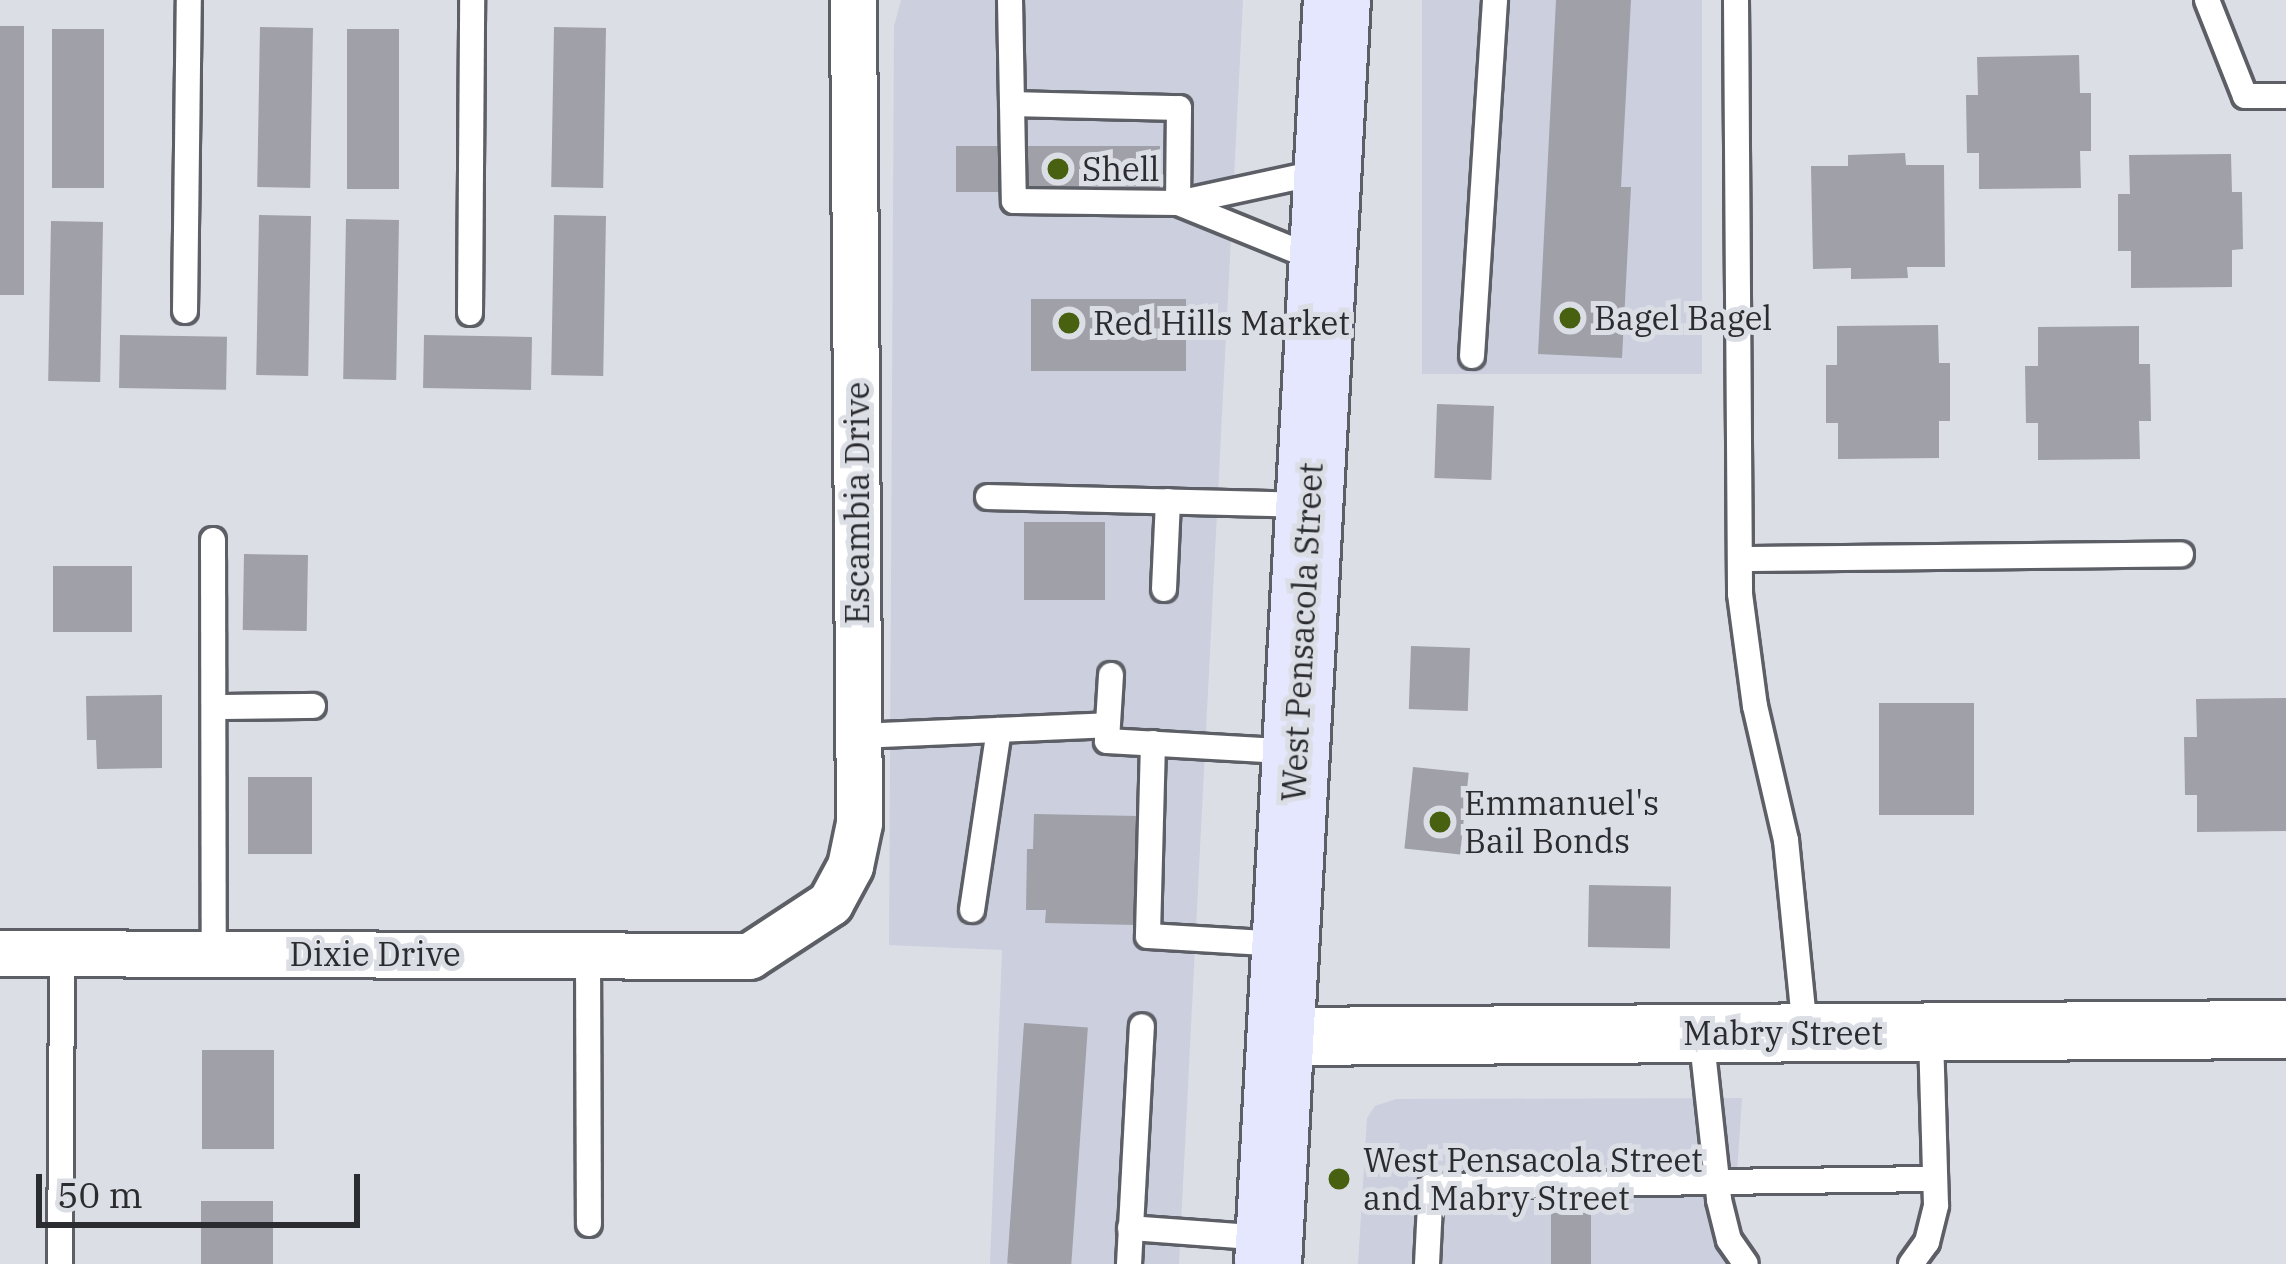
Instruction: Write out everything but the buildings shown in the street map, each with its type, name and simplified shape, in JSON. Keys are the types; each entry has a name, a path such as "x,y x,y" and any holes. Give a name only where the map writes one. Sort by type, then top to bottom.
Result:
{"main road":[{"name":"West Pensacola Street","path":"1269,1251 1337,0"}],"street":[{"name":"Escambia Drive","path":"749,956 817,917 850,866 859,823 853,0"},
{"name":"Dixie Drive","path":"0,953 749,956"},
{"name":"Mabry Street","path":"1280,1036 2286,1029"}],"lane":[{"path":"184,311 189,0"},
{"path":"470,313 472,0"},
{"path":"1010,0 1014,201 1178,203 1328,170"},
{"path":"1472,356 1495,0"},
{"path":"1736,0 1740,559 1756,706 1786,839 1805,1033"},
{"path":"2207,0 2245,96 2286,96"},
{"path":"1012,104 1179,108 1178,203"},
{"path":"1178,203 1323,262"},
{"path":"988,497 1310,505"},
{"path":"1164,589 1168,501"},
{"path":"213,540 214,954"},
{"path":"1740,559 2181,554"},
{"path":"1111,675 1107,741 1296,752"},
{"path":"214,707 314,706"},
{"path":"858,736 1108,725"},
{"path":"972,910 999,730"},
{"path":"1153,743 1148,936 1285,944"},
{"path":"61,1264 62,954"},
{"path":"588,955 589,1223"},
{"path":"1129,1264 1142,1026"},
{"path":"1911,1264 1927,1242 1935,1180 1931,1032"},
{"path":"1701,1033 1717,1183 1729,1240 1746,1264"},
{"path":"1427,1264 1431,1186 1935,1180"},
{"path":"1130,1228 1269,1251"}],"shaded area":[{"path":"901,0 1243,0 1179,1264 990,1264 1002,950 889,945 894,26"},
{"path":"1422,0 1702,0 1702,374 1422,374"},
{"path":"1742,1098 1731,1264 1358,1264 1367,1118 1375,1106 1396,1099"}],"place":[{"name":"Shell","path":"1058,169"},
{"name":"Bagel Bagel","path":"1570,318"},
{"name":"Red Hills Market","path":"1069,323"},
{"name":"Emmanuel's Bail Bonds","path":"1440,822"},
{"name":"West Pensacola Street and Mabry Street","path":"1339,1179"}]}
